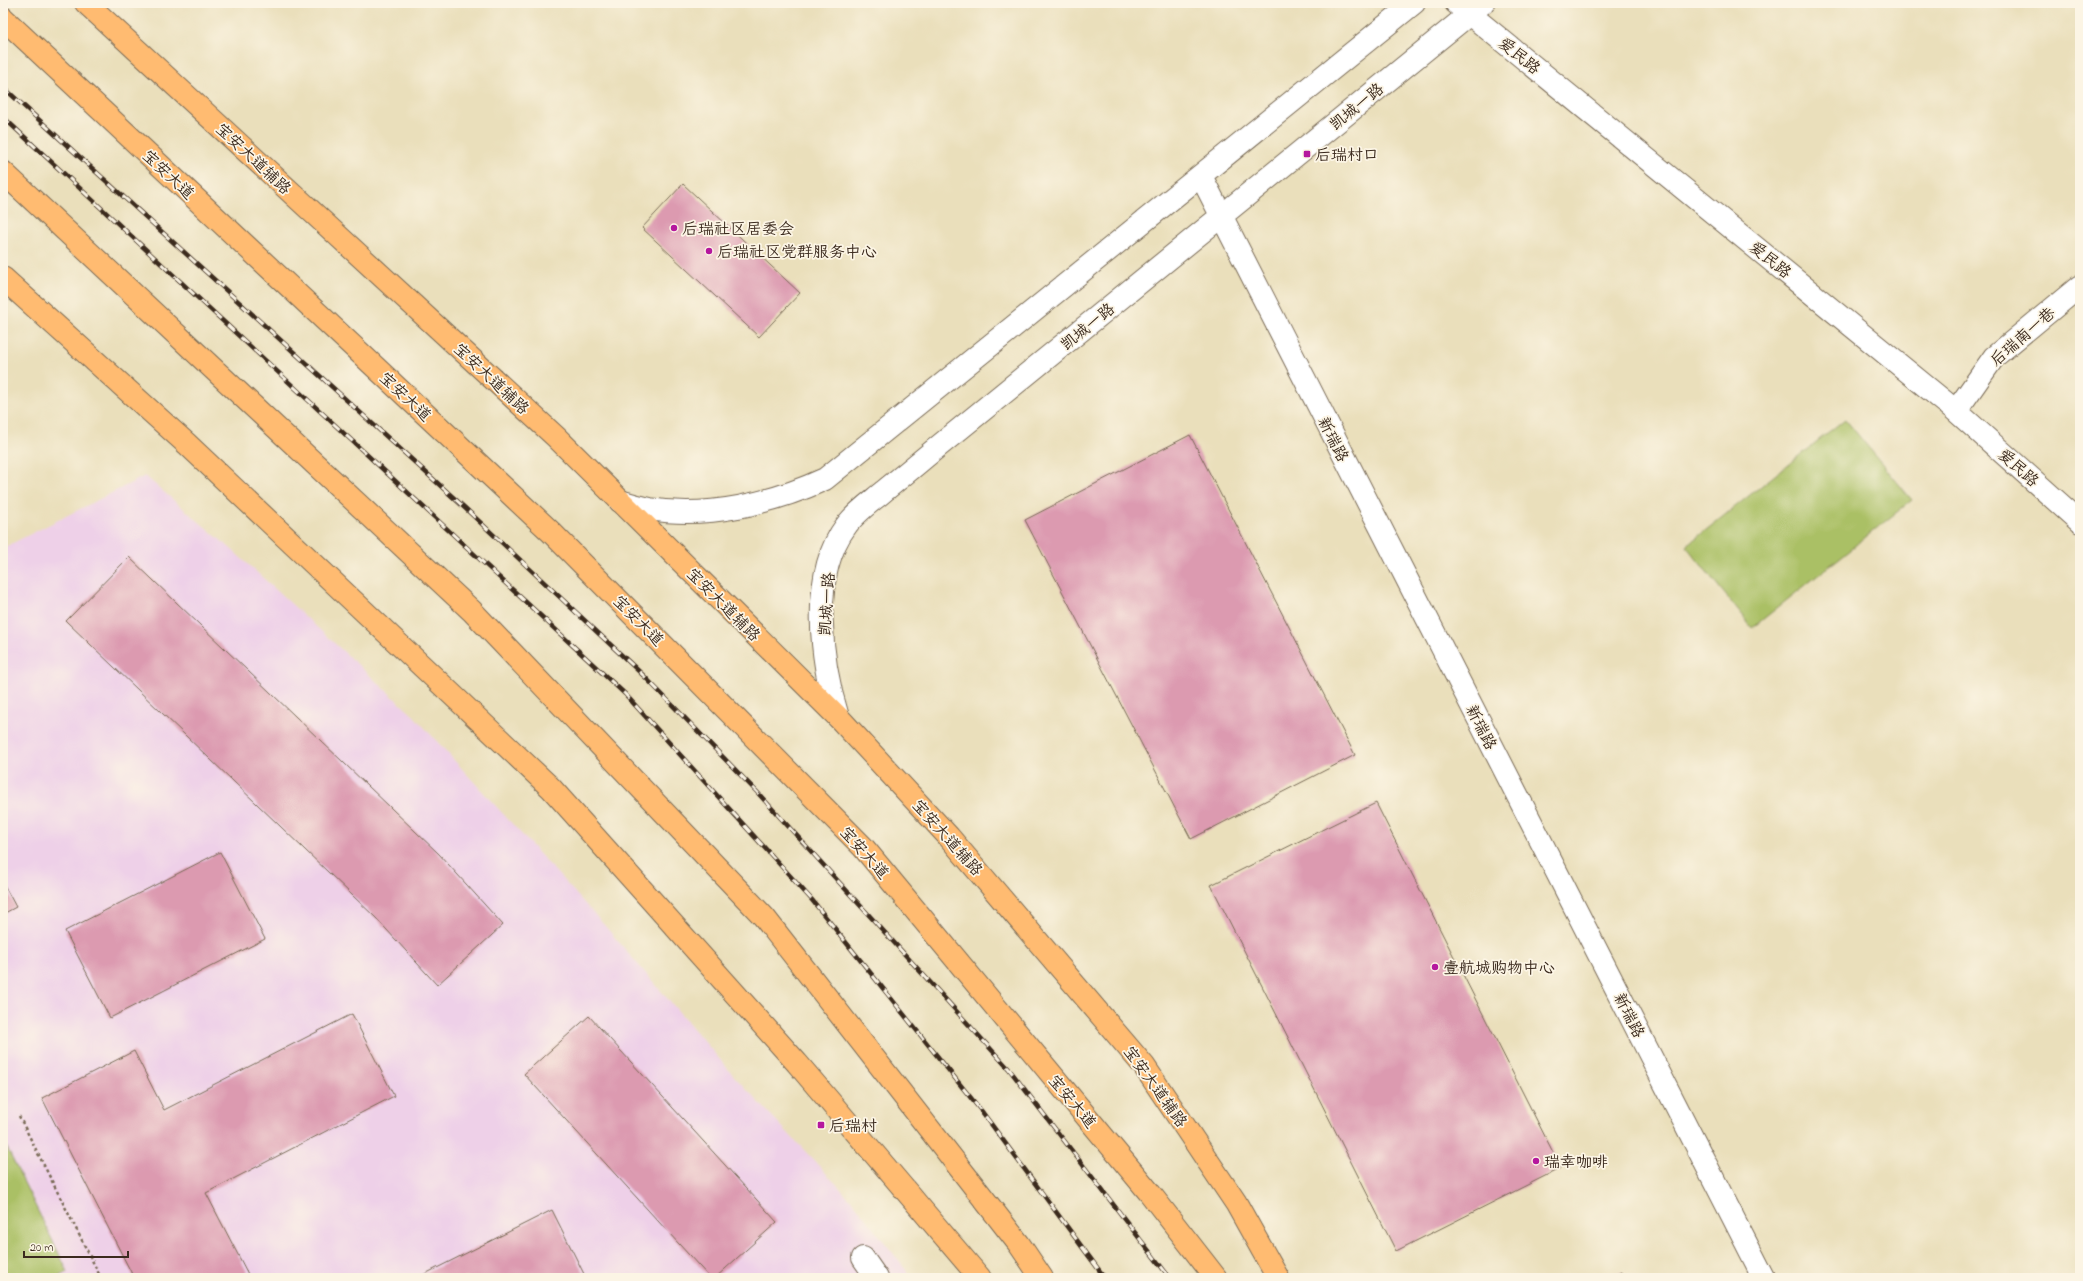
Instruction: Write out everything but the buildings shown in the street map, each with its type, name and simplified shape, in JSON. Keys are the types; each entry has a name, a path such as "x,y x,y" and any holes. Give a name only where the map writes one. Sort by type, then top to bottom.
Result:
{"main road":[{"name":"宝安大道辅路","path":"86,3 556,437 838,717 950,837 1144,1066 1236,1203 1278,1278"},
{"name":"宝安大道","path":"3,18 551,532 863,847 1149,1192 1216,1278"},
{"path":"3,172 472,611 764,917 1019,1244 1042,1278"},
{"path":"3,278 187,444 551,788 797,1063 980,1278"}],"street":[{"path":"620,501 650,509 709,510 743,506 772,500 802,490 825,479 1414,3"},
{"name":"凯城一路","path":"838,717 824,665 822,605 825,578 833,549 845,526 861,510 1221,216 1470,7"},
{"name":"爱民路","path":"1470,7 1956,410 2080,522"},
{"name":"新瑞路","path":"1201,176 1764,1278"},
{"name":"后瑞南一巷","path":"1956,410 1994,357 2080,286"},
{"path":"862,1258 877,1278"}],"path":[{"path":"19,1116 101,1278"}],"shaded area":[{"path":"145,476 230,548 413,715 605,926 734,1076 856,1205 912,1278 3,1278 3,548"}],"green space":[{"path":"1845,419 1912,500 1752,628 1686,546"},
{"path":"5,1144 68,1272 56,1278 3,1278 3,1145"}],"railway":[{"path":"3,87 466,509 645,677 757,792 1009,1069 1170,1278"},
{"path":"3,117 625,694 812,900 983,1113 1105,1278"}],"place":[{"name":"后瑞村口","path":"1307,154"},
{"name":"后瑞社区居委会","path":"674,228"},
{"name":"后瑞社区党群服务中心","path":"709,251"},
{"name":"壹航城购物中心","path":"1435,967"},
{"name":"后瑞村","path":"821,1125"},
{"name":"瑞幸咖啡","path":"1536,1161"}]}
